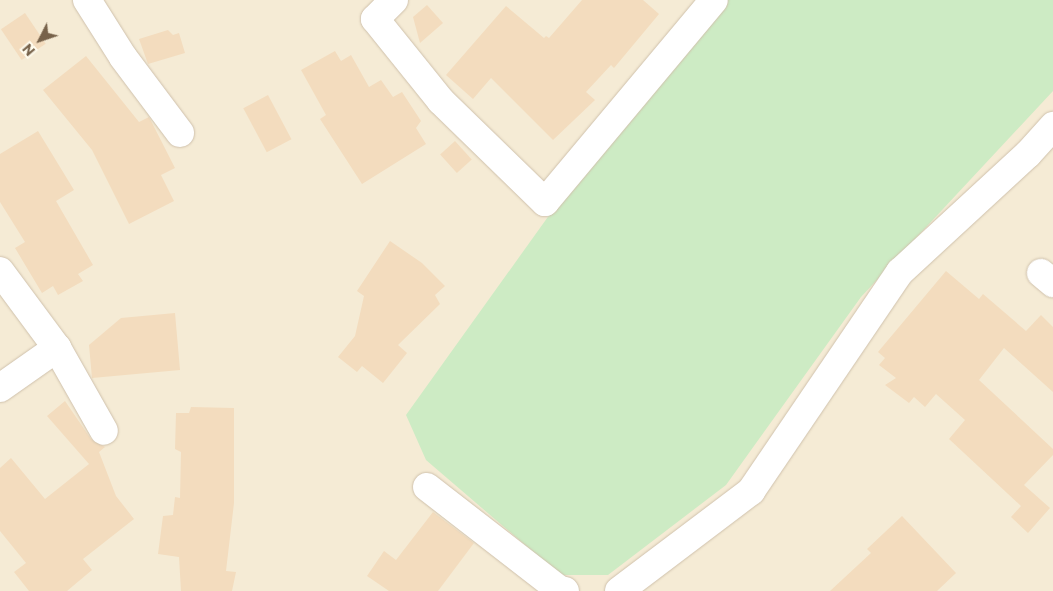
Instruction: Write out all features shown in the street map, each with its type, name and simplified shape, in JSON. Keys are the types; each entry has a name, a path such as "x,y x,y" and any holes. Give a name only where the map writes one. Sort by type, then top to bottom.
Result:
{"street":[{"path":"87,0 123,57 180,133"},
{"path":"394,0 376,19 441,101 545,202 714,0"},
{"path":"619,591 751,491 900,272 1028,154 1053,126"},
{"path":"0,271 57,348 104,431"},
{"path":"0,388 57,348"},
{"path":"427,487 560,590 565,591"}],"shaded area":[{"path":"0,0 1053,0 1053,591 0,591"}],"green space":[{"path":"728,0 1053,0 1053,91 861,297 726,485 608,575 560,575 426,460 406,415 550,214"}],"building":[{"path":"582,0 643,0 659,14 614,68 611,65 586,92 595,100 553,140 491,78 473,99 446,75 506,6 544,38 546,36 549,38"},
{"path":"427,5 443,23 420,43 413,17"},
{"path":"25,13 46,44 22,60 1,29"},
{"path":"168,30 173,35 179,33 185,53 148,64 139,39"},
{"path":"335,51 341,61 351,55 369,87 381,80 393,97 402,92 421,121 416,128 426,144 362,184 320,119 326,115 301,70"},
{"path":"86,56 139,122 149,117 175,168 161,175 174,201 129,224 92,150 43,90"},
{"path":"268,95 291,139 267,152 243,108"},
{"path":"38,131 74,190 56,201 93,265 78,274 83,281 58,295 53,286 42,293 15,248 25,242 0,202 0,154"},
{"path":"455,141 472,160 457,173 440,154"},
{"path":"390,241 422,263 445,286 435,295 440,304 398,345 407,353 383,383 362,366 357,372 338,357 355,336 364,296 357,291"},
{"path":"946,271 979,299 983,294 1026,331 1041,315 1053,327 1053,392 1004,348 979,380 1053,449 1053,455 1024,485 1050,508 1028,533 1011,517 1021,506 949,439 965,420 936,394 925,407 914,397 909,403 885,385 896,378 879,365 885,358 878,352"},
{"path":"175,313 180,370 92,378 89,345 121,318"},
{"path":"65,401 91,439 105,447 99,452 116,496 134,519 83,559 92,570 67,591 29,591 14,572 26,563 0,531 0,468 11,458 45,499 89,464 47,416"},
{"path":"191,407 234,408 234,503 226,571 236,572 232,591 181,591 179,557 158,554 163,516 173,515 175,497 180,498 181,452 175,449 176,413 189,413"},
{"path":"433,512 474,543 438,591 389,591 367,576 384,551 396,560"},
{"path":"902,516 956,573 937,591 830,591 871,553 867,549"}]}
